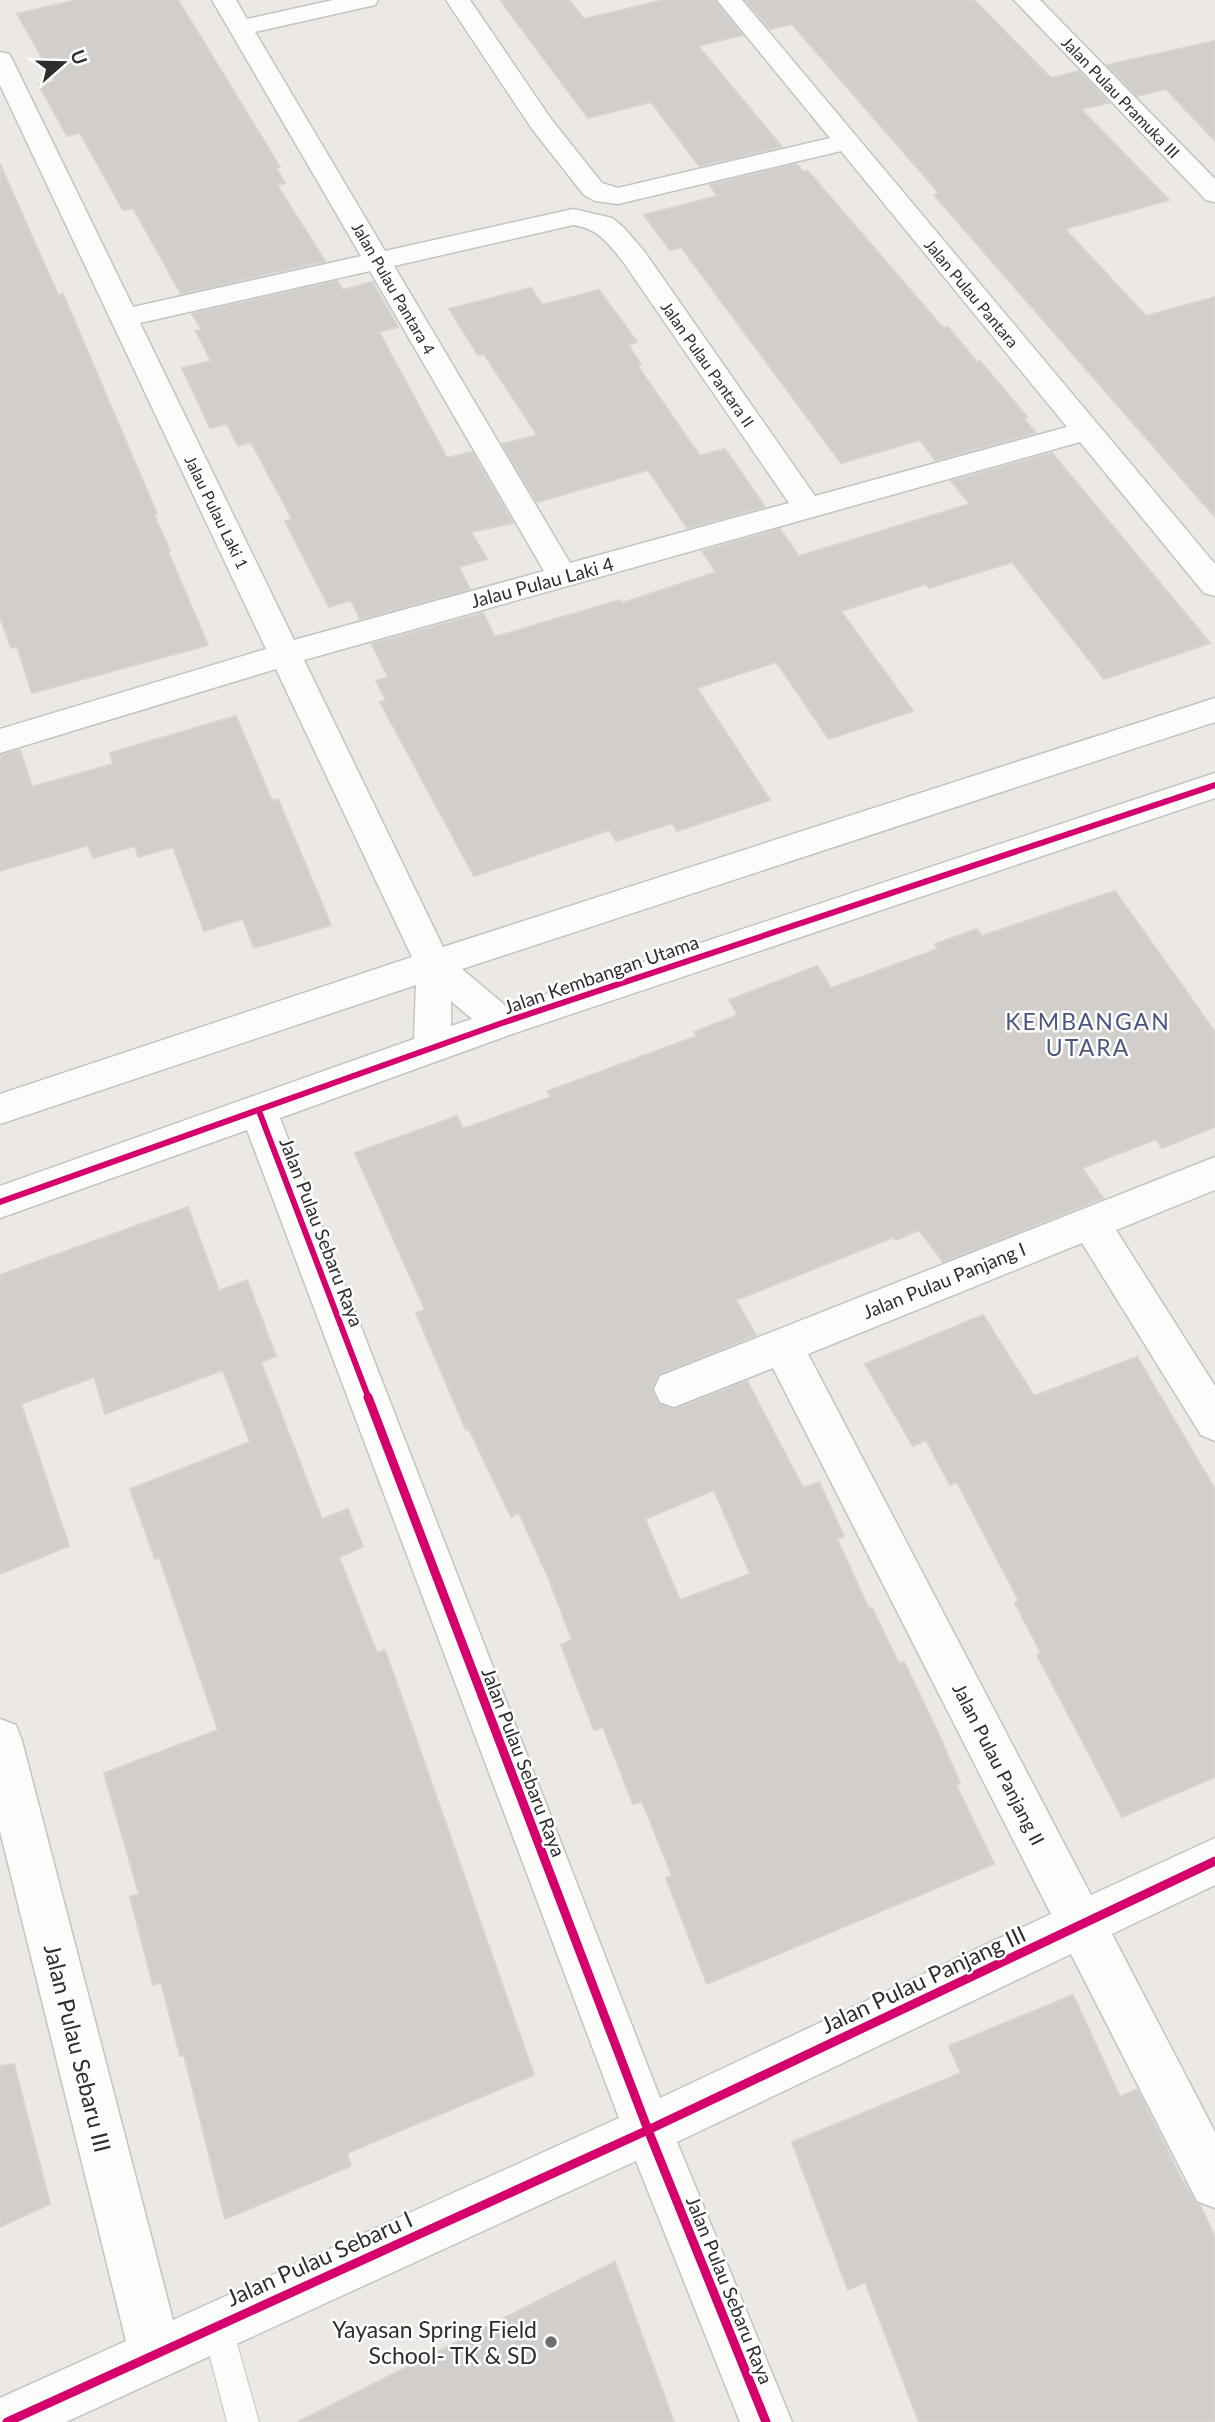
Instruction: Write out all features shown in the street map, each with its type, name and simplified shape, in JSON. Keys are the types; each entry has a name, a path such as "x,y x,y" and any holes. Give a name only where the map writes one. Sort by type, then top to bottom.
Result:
{"street":[{"name":"Jalan Pulau Pantara 4","path":"224,0 562,576"},
{"path":"241,28 366,0"},
{"path":"458,0 541,124 593,189 604,195 618,196 847,142"},
{"name":"Jalan Pulau Pantara","path":"729,0 1215,585"},
{"name":"Jalan Pulau Pramuka III","path":"1026,0 1215,194"},
{"name":"Jalau Pulau Laki 1","path":"0,59 6,87 124,318 434,966 502,1023"},
{"name":"Jalan Pulau Pantara II","path":"378,259 573,217 605,223 634,257 808,508"},
{"path":"124,318 378,259"},
{"name":"Jalau Pulau Laki 4","path":"0,741 562,576 1087,431"},
{"path":"0,1109 591,912 1215,710"},
{"name":"Jalan Kembangan Utama","path":"0,1202 502,1023 1215,785"},
{"name":"Jalau Pulau Laki 1","path":"432,1048 434,966"},
{"name":"Jalan Pulau Sebaru Raya","path":"259,1111 648,2130 766,2422"},
{"name":"Jalan Pulau Panjang I","path":"674,1389 1215,1173"},
{"path":"1090,1223 1215,1422"},
{"name":"Jalan Pulau Panjang II","path":"782,1345 1215,2183"},
{"name":"Jalan Pulau Sebaru III","path":"0,1741 156,2355"},
{"name":"Jalan Pulau Panjang III","path":"648,2130 1215,1861"},
{"name":"Jalan Pulau Sebaru I","path":"7,2422 648,2130"}],"lane":[{"path":"217,2326 243,2422"}],"building":[{"path":"76,0 178,0 280,167 276,168 285,183 277,185 325,261 181,294 133,208 123,210 80,133 67,136 39,85 55,81 17,14"},
{"path":"500,0 569,0 584,19 664,0 714,0 743,35 698,46 782,147 699,166 651,102 588,118"},
{"path":"745,0 974,0 1051,78 1079,71 1109,103 1081,109 1169,200 1065,229 1146,316 1215,297 1215,517 934,195 939,193 792,24 770,29"},
{"path":"1215,41 1215,141 1166,89 1137,96 1107,65"},
{"path":"0,164 58,295 63,294 157,514 154,515 170,551 168,552 208,645 32,693 17,646 11,648 0,617"},
{"path":"796,164 803,172 808,171 943,328 948,327 977,362 980,361 1027,417 1023,418 1036,433 935,460 920,440 841,463 681,247 670,250 644,215 717,196 710,185"},
{"path":"337,281 343,290 372,282 398,327 379,332 447,458 472,452 513,523 471,532 487,559 459,567 470,589 360,619 351,600 329,607 285,521 292,519 251,442 238,446 227,424 210,428 182,368 211,361 196,331 202,330 192,314"},
{"path":"531,288 542,305 599,290 637,342 628,345 641,364 637,365 700,456 725,449 765,507 687,528 648,470 537,502 502,444 537,435 484,354 478,355 449,309"},
{"path":"1052,453 1210,643 1104,679 1012,562 929,588 926,584 841,611 913,711 829,739 776,662 697,688 770,800 677,831 672,823 616,841 609,830 474,876 380,702 386,700 376,681 388,677 372,644 483,613 495,637 620,600 622,603 716,572 702,551 780,529 799,556 970,504 951,481"},
{"path":"236,716 272,801 278,799 331,925 254,948 243,919 204,931 173,847 138,857 135,846 93,858 88,845 0,871 0,755 20,750 32,787 113,764 110,753"},
{"path":"1115,891 1215,1032 1215,1127 1162,1148 1156,1139 1082,1168 1103,1198 943,1262 919,1230 896,1240 894,1237 736,1300 756,1335 659,1374 652,1388 658,1403 675,1409 747,1381 803,1488 819,1482 844,1536 837,1539 869,1609 872,1608 899,1664 904,1662 960,1783 956,1785 994,1864 707,1984 666,1878 672,1876 642,1801 633,1804 603,1727 594,1730 561,1645 572,1640 548,1577 519,1513 511,1517 469,1429 466,1430 416,1313 425,1310 355,1153 457,1116 463,1129 551,1097 548,1091 697,1036 694,1032 738,1015 729,1000 817,966 831,988 938,949 935,944 977,929 982,936","holes":["714,1490 750,1574 680,1600 645,1519"]},
{"path":"188,1207 219,1291 247,1280 276,1356 261,1362 322,1519 348,1509 363,1547 339,1557 377,1653 385,1650 534,2075 347,2153 351,2166 225,2219 184,2055 180,2056 161,1982 153,1985 130,1897 139,1894 104,1773 218,1730 159,1557 155,1559 130,1489 250,1442 223,1370 105,1414 94,1377 21,1404 69,1546 0,1574 0,1275"},
{"path":"983,1315 1034,1396 1137,1357 1215,1489 1215,1777 1122,1817 1037,1655 1041,1653 1015,1603 1019,1601 957,1482 950,1485 926,1440 913,1446 865,1364"},
{"path":"1073,1995 1120,2097 1137,2089 1182,2180 1195,2202 1200,2205 1215,2237 1215,2422 919,2422 865,2282 848,2290 792,2142 961,2073 949,2046"},
{"path":"14,2064 50,2204 0,2227 0,2066"},
{"name":"Yayasan Spring Field School- TK & SD","path":"615,2262 674,2422 298,2422"}],"cycle path":[{"path":"0,1202 502,1023 1215,785"},
{"path":"259,1111 648,2130 766,2422"},
{"path":"7,2422 648,2130 1215,1861"}],"place":[{"name":"Yayasan Spring Field School- TK & SD","path":"551,2342"}],"district":[{"name":"KEMBANGAN UTARA","path":"1088,1034"}]}
